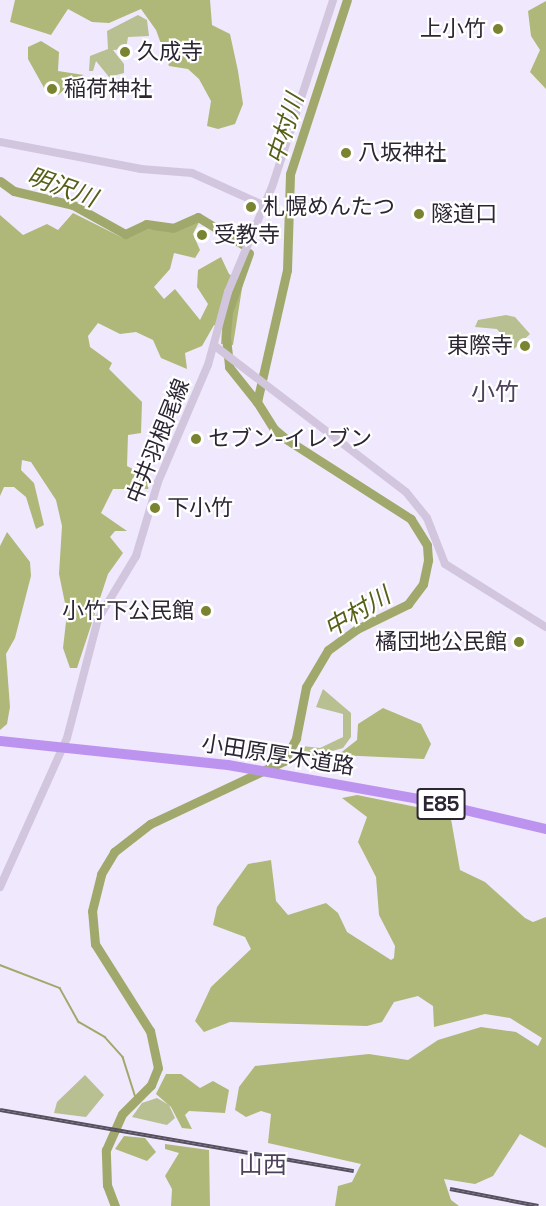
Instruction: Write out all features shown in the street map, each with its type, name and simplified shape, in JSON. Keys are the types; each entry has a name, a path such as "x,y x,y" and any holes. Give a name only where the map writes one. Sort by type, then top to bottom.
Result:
{"highway":[{"name":"小田原厚木道路","path":"0,735 229,762 336,780 546,822"},
{"name":"小田原厚木道路","path":"0,741 58,742"},
{"name":"小田原厚木道路","path":"336,780 546,830"}],"main road":[{"name":"中井羽根尾線","path":"0,886 67,738 98,619 136,556 158,482 215,346 228,292 265,206 333,0"},
{"path":"0,142 151,170 192,173 265,206"},
{"path":"215,346 406,492 427,518 445,564 546,627"}],"green space":[{"path":"15,0 210,0 212,25 230,34 238,71 243,104 235,124 218,129 207,126 211,101 199,79 188,69 169,66 156,30 141,9 109,23 92,22 68,9 51,35 10,22"},
{"path":"546,1 546,89 530,72 540,50 531,36 528,11"},
{"path":"138,15 147,20 149,36 128,37 126,49 113,50 124,64 124,73 109,77 96,61 93,71 89,71 90,56 108,49 107,31"},
{"path":"41,41 59,52 58,71 84,75 83,87 70,85 58,95 48,95 28,59 28,47"},
{"path":"73,213 125,239 145,229 173,231 199,222 193,234 200,250 195,258 174,253 170,269 154,287 164,299 175,289 200,320 208,304 197,287 198,270 221,257 229,274 243,282 233,345 221,344 222,329 214,325 202,346 185,353 187,369 161,358 153,340 136,332 120,334 98,323 88,336 90,347 112,363 109,369 142,402 141,433 128,435 127,466 152,479 148,489 113,489 101,513 127,531 115,531 110,537 123,553 108,574 77,668 70,668 63,648 67,613 59,574 62,526 56,500 31,462 22,460 21,470 34,483 44,525 36,529 26,497 14,487 4,487 0,496 0,215 23,235 47,224 58,230"},
{"path":"506,315 515,317 530,334 513,350 497,329 475,327 478,320"},
{"path":"7,532 30,562 31,576 15,638 6,654 10,707 7,724 0,730 0,546"},
{"path":"323,689 351,713 351,737 343,748 307,758 298,755 302,746 320,748 343,737 343,714 316,707"},
{"path":"383,708 421,724 431,744 424,759 338,755 357,740 358,724"},
{"path":"357,795 441,812 451,819 460,870 485,882 525,918 533,922 546,917 546,1148 520,1134 493,1176 475,1184 444,1179 451,1200 459,1206 335,1206 338,1186 352,1182 361,1164 268,1143 271,1114 261,1111 246,1117 235,1110 239,1087 255,1066 369,1054 408,1060 438,1040 481,1027 516,1032 538,1046 542,1038 510,1018 485,1014 434,1027 433,1006 418,996 394,1002 382,1022 367,1026 230,1022 204,1032 195,1021 211,987 251,949 245,937 213,925 217,907 248,864 271,860 276,901 288,915 326,903 338,913 347,932 391,960 394,958 395,946 379,915 376,877 358,842 367,817 342,798"},
{"path":"166,1074 181,1074 200,1088 213,1081 229,1090 225,1113 189,1111 185,1115 192,1129 182,1128 171,1107 156,1094"},
{"path":"85,1075 104,1095 86,1117 54,1113 57,1102"},
{"path":"157,1098 169,1105 175,1118 167,1125 132,1117 142,1103"},
{"path":"124,1136 145,1138 156,1152 147,1161 115,1149"},
{"path":"165,1144 209,1150 210,1206 171,1206 172,1189 165,1176 179,1153 165,1149"}],"waterway":[{"name":"中村川","path":"115,1206 107,1185 106,1150 122,1114 151,1085 158,1068 150,1031 95,944 92,911 101,874 114,852 150,824 284,761 296,738 306,687 328,650 357,629 408,604 423,584 428,560 427,545 411,519 286,439 274,429 257,402 287,270 290,174 347,0"},
{"name":"明沢川","path":"0,181 14,191 73,205 125,234 146,224 173,228 198,217 242,244"},
{"name":"明沢川","path":"249,253 228,312 226,337 229,367 257,402"},
{"path":"0,965 60,988 79,1022 105,1037 123,1057 136,1098"}],"railway":[{"path":"0,1110 354,1171"},
{"path":"450,1189 538,1206"}],"place":[{"name":"上小竹","path":"498,29"},
{"name":"久成寺","path":"125,52"},
{"name":"稲荷神社","path":"52,89"},
{"name":"八坂神社","path":"346,153"},
{"name":"札幌めんたつ","path":"251,207"},
{"name":"隧道口","path":"419,214"},
{"name":"受教寺","path":"202,235"},
{"name":"東際寺","path":"525,346"},
{"name":"セブン-イレブン","path":"196,439"},
{"name":"下小竹","path":"155,508"},
{"name":"小竹下公民館","path":"206,611"},
{"name":"橘団地公民館","path":"519,642"}],"district":[{"name":"小竹","path":"495,392"},
{"name":"山西","path":"263,1165"}]}
